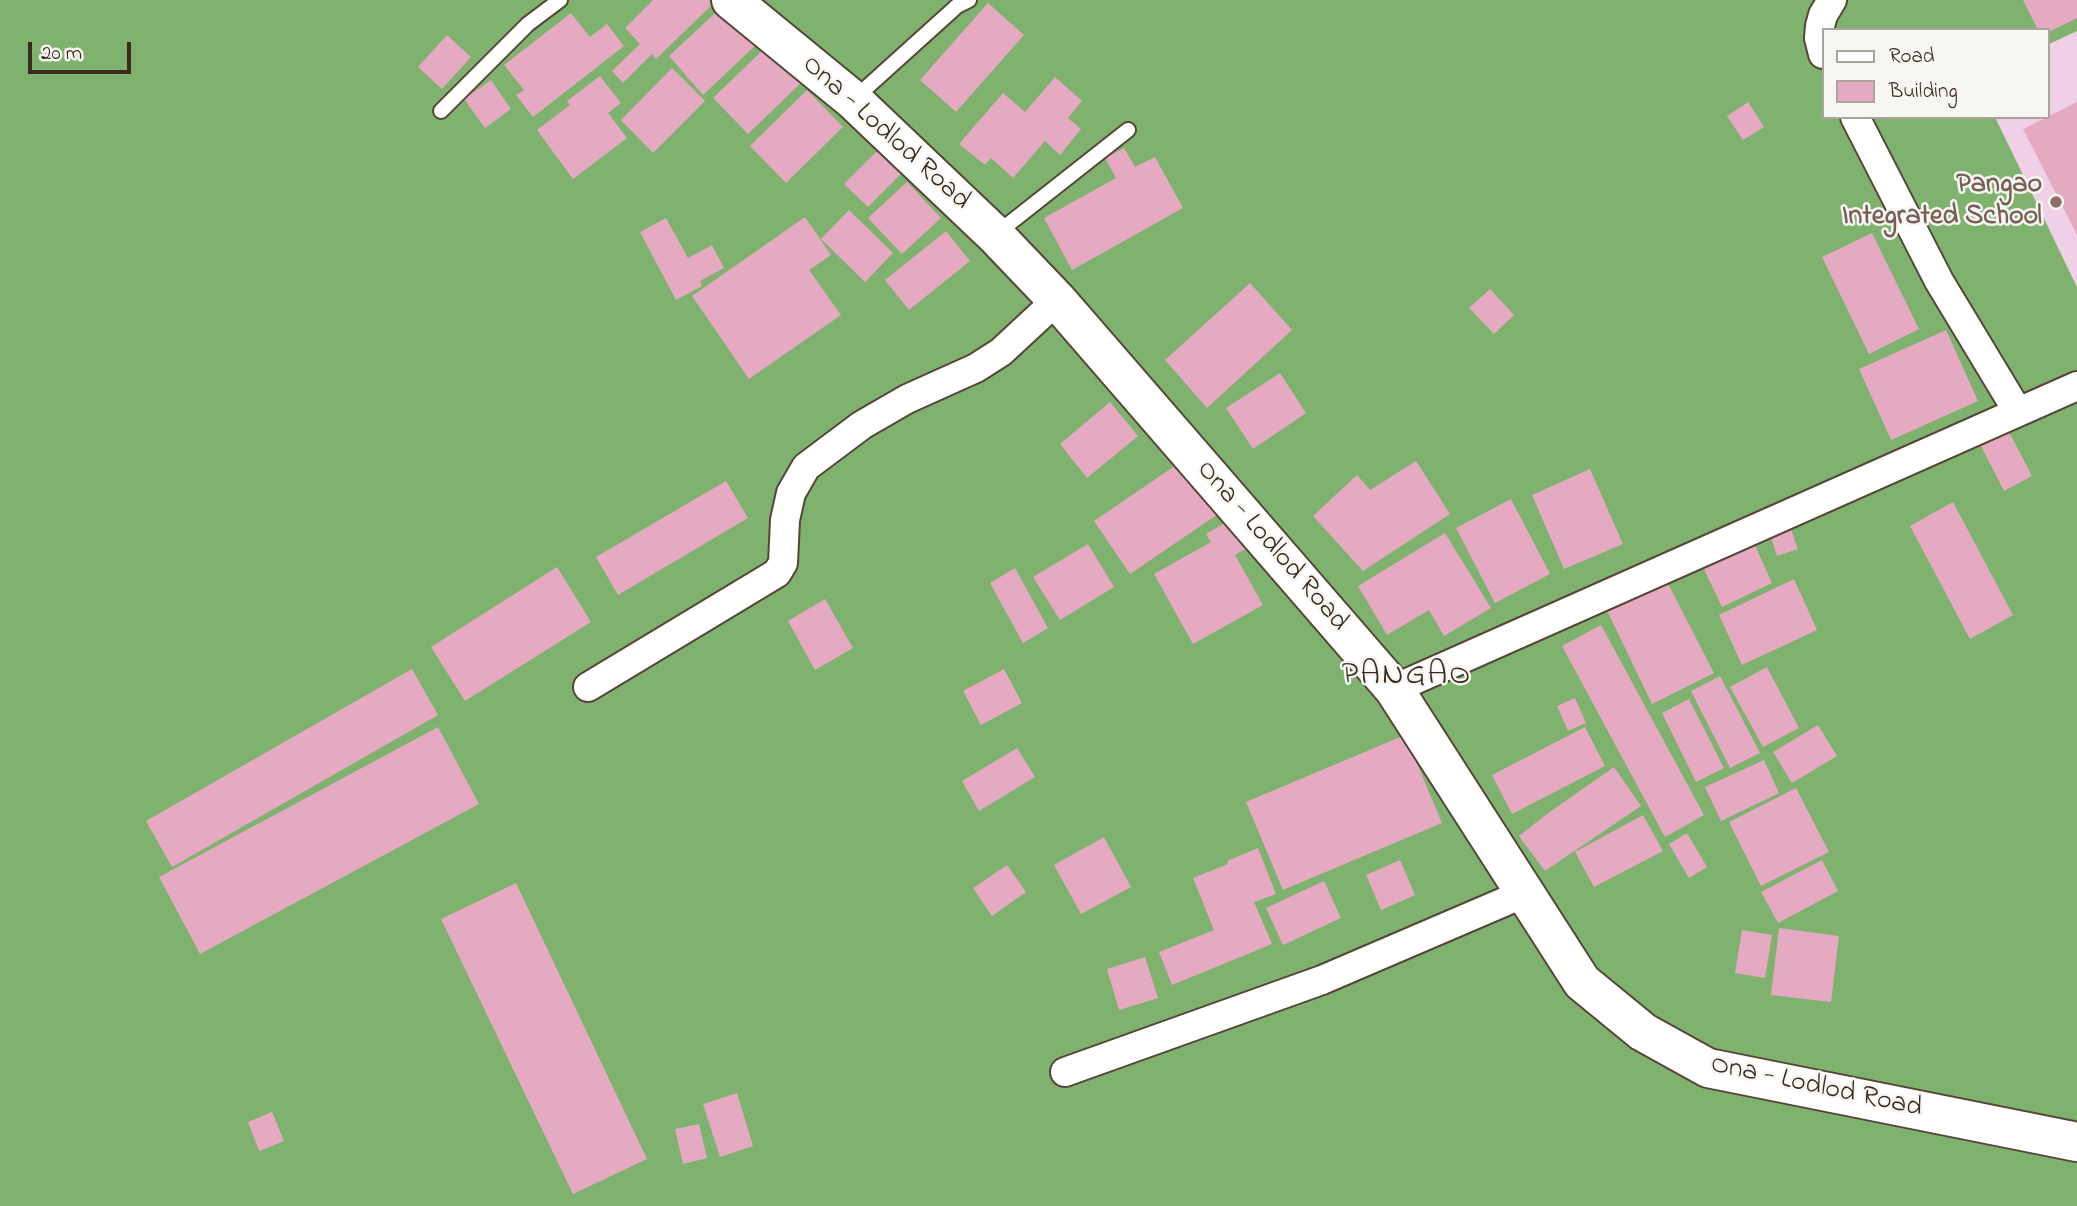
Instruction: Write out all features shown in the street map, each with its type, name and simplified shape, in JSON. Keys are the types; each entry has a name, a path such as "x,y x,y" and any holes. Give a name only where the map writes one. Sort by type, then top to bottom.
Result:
{"main road":[{"name":"Ona - Lodlod Road","path":"731,0 853,100 995,235 1057,300 1394,689 1582,982 1643,1032 1708,1068 2077,1142"}],"street":[{"path":"1822,50 1820,26 1832,0"},
{"path":"1856,119 1939,281 2018,412"},
{"path":"588,687 777,573 783,563 785,520 791,493 806,467 873,419 907,399 976,368 1001,352 1057,300"},
{"path":"1394,689 2077,386"},
{"path":"1065,1072 1322,980 1525,893"}],"lane":[{"path":"441,111 528,24 560,0"},
{"path":"853,100 948,13 969,0"},
{"path":"995,235 1128,130"}],"shaded area":[{"name":"Pangao Integrated School","path":"2077,31 2077,287 1996,119 2049,119 2049,44"}],"green space":[{"path":"0,0 2077,0 2077,31 2049,44 2049,28 1822,28 1822,119 1996,119 2077,287 2077,1206 0,1206"}],"building":[{"path":"653,0 709,0 713,4 656,59 652,54 623,83 612,71 640,44 625,28"},
{"path":"2023,0 2077,0 2077,18 2049,32 2049,28 2037,28"},
{"path":"727,2 761,40 703,95 669,56"},
{"path":"988,3 1024,35 956,112 920,80"},
{"path":"571,13 590,37 607,24 624,46 533,117 516,95 524,90 504,65"},
{"path":"447,35 471,57 442,89 418,67"},
{"path":"771,42 806,78 748,134 713,98"},
{"path":"672,68 705,101 653,153 621,120"},
{"path":"600,76 621,103 608,113 627,138 573,179 537,130 570,105 567,101"},
{"path":"1055,77 1082,101 1068,118 1081,129 1060,155 1045,141 1013,178 991,158 985,165 959,144 1003,93 1025,112"},
{"path":"491,80 511,109 485,128 464,99"},
{"path":"807,90 843,127 786,183 750,146"},
{"path":"1748,102 1764,127 1743,140 1727,116"},
{"path":"2077,102 2077,235 2023,129 2043,119 2049,119 2049,116"},
{"path":"881,147 904,171 868,207 844,184"},
{"path":"1124,148 1135,167 1155,157 1183,208 1072,270 1044,218 1116,178 1105,158"},
{"path":"907,182 941,218 902,254 868,218"},
{"path":"849,210 893,253 865,282 821,239"},
{"path":"805,217 831,255 809,270 841,315 749,379 692,296"},
{"path":"666,218 688,258 712,245 724,268 700,281 702,286 676,300 640,232"},
{"path":"946,231 970,261 909,310 885,280"},
{"path":"1872,233 1919,329 1869,354 1822,257"},
{"path":"1250,283 1292,330 1207,408 1165,360"},
{"path":"1490,289 1514,315 1494,334 1469,308"},
{"path":"1946,330 1978,401 1891,440 1859,369"},
{"path":"1280,373 1306,413 1253,449 1226,408"},
{"path":"1110,402 1138,436 1087,478 1060,444"},
{"path":"2008,430 2032,476 2004,491 1980,444"},
{"path":"1185,459 1221,512 1130,574 1094,521"},
{"path":"1416,461 1450,514 1363,571 1313,516 1357,475 1370,490"},
{"path":"1590,469 1623,544 1564,569 1532,495"},
{"path":"726,481 748,518 618,595 596,557"},
{"path":"1511,499 1550,574 1495,603 1456,528"},
{"path":"1953,502 2013,615 1970,639 1910,526"},
{"path":"1235,517 1251,546 1235,555 1263,605 1193,644 1154,574 1211,542 1206,534"},
{"path":"1789,524 1798,549 1777,556 1769,531"},
{"path":"1445,533 1491,608 1444,636 1429,610 1387,635 1358,586"},
{"path":"1753,541 1772,583 1722,607 1702,565"},
{"path":"1088,544 1114,587 1060,620 1033,577"},
{"path":"557,567 591,622 465,701 431,647"},
{"path":"1015,568 1048,628 1023,643 990,583"},
{"path":"1661,570 1714,673 1652,704 1601,598"},
{"path":"1794,579 1817,630 1742,665 1719,615"},
{"path":"825,599 853,648 815,670 788,621"},
{"path":"1601,625 1704,815 1665,837 1562,646"},
{"path":"1767,667 1799,728 1763,747 1730,687"},
{"path":"412,669 438,715 172,867 146,821"},
{"path":"1004,669 1022,703 981,725 963,691"},
{"path":"1720,676 1760,753 1730,768 1691,691"},
{"path":"1575,698 1586,723 1568,731 1557,706"},
{"path":"1689,699 1724,768 1696,782 1662,713"},
{"path":"1818,725 1837,756 1792,783 1773,752"},
{"path":"438,727 479,804 200,954 159,877"},
{"path":"1585,727 1605,766 1512,814 1492,775"},
{"path":"1405,735 1442,823 1283,890 1246,802"},
{"path":"1017,748 1035,777 979,811 962,781"},
{"path":"1764,760 1779,793 1721,821 1705,787"},
{"path":"1614,767 1641,806 1545,871 1519,836"},
{"path":"1796,788 1829,852 1761,886 1729,822"},
{"path":"1643,815 1663,851 1594,887 1575,852"},
{"path":"1687,833 1707,867 1689,878 1669,844"},
{"path":"1104,837 1131,887 1081,914 1054,865"},
{"path":"1258,848 1276,894 1254,902 1272,944 1172,985 1159,952 1214,930 1193,878"},
{"path":"1400,860 1415,895 1381,910 1366,875"},
{"path":"1822,860 1838,891 1778,923 1761,892"},
{"path":"1007,865 1026,892 992,916 973,888"},
{"path":"1324,881 1341,918 1283,945 1266,908"},
{"path":"516,883 647,1159 573,1194 441,919"},
{"path":"1779,928 1839,936 1831,1002 1771,995"},
{"path":"1742,930 1772,935 1765,978 1735,973"},
{"path":"1145,957 1158,998 1119,1010 1107,969"},
{"path":"737,1093 753,1146 720,1157 703,1104"},
{"path":"272,1112 284,1141 259,1151 248,1122"},
{"path":"699,1124 707,1158 683,1164 675,1129"}],"place":[{"name":"Pangao Integrated School","path":"2056,202"}],"district":[{"name":"PANGAO","path":"1407,678"}]}
